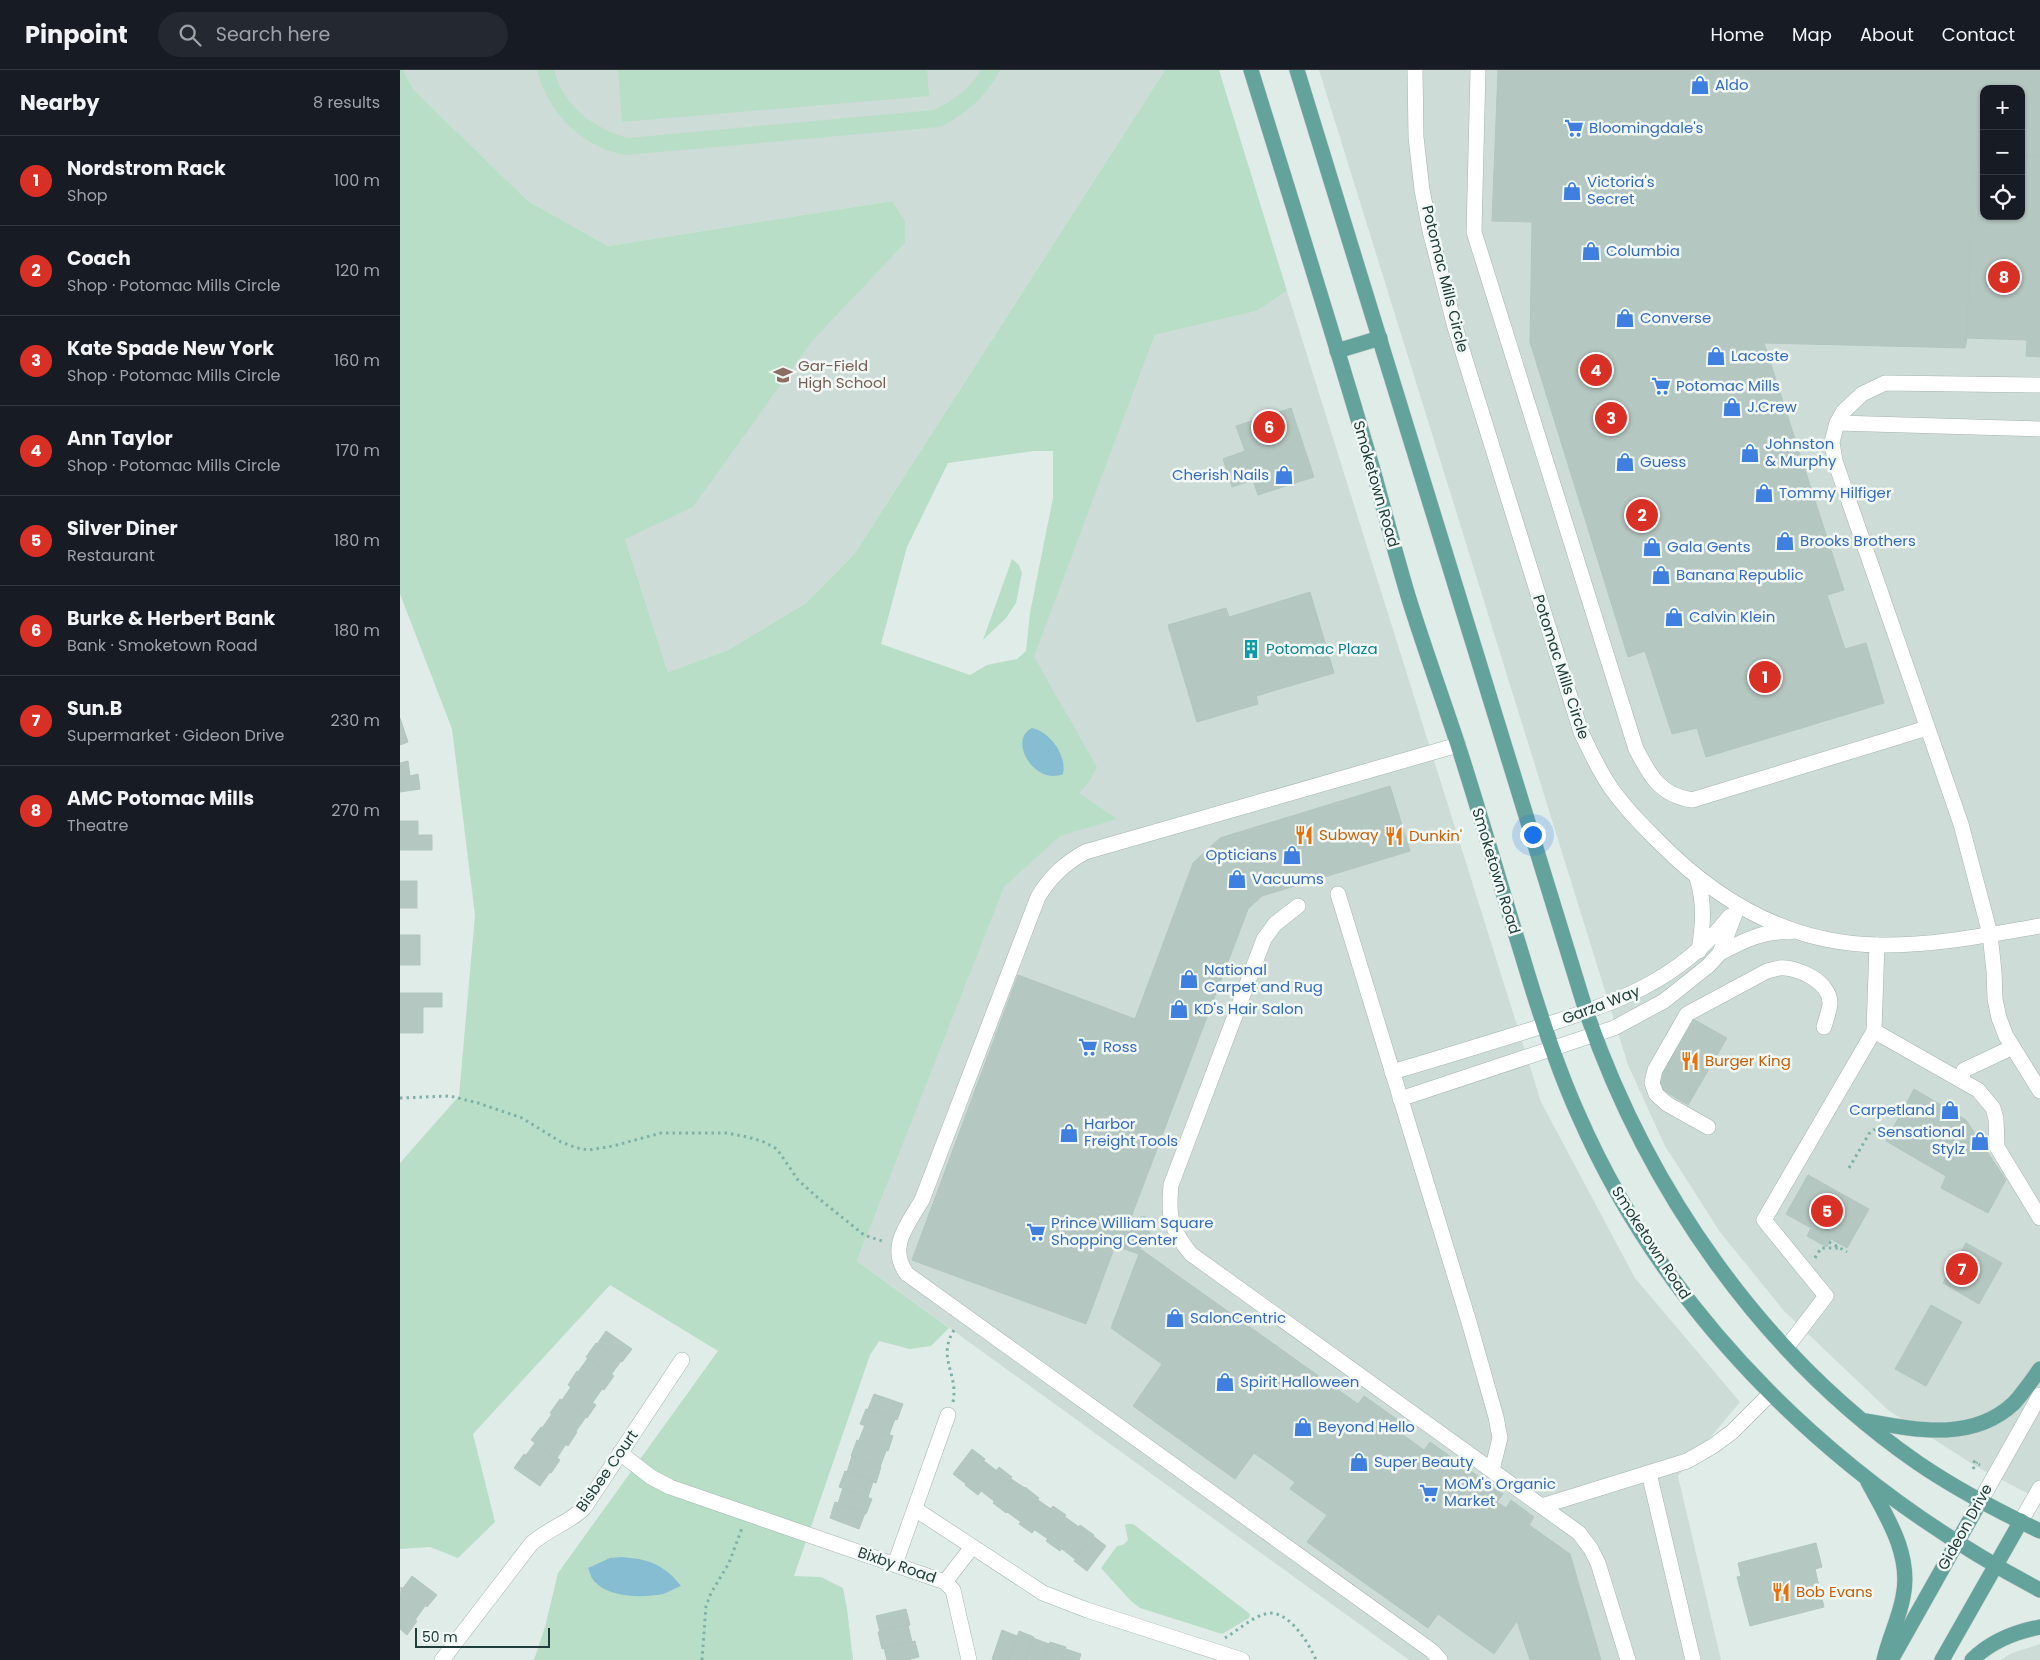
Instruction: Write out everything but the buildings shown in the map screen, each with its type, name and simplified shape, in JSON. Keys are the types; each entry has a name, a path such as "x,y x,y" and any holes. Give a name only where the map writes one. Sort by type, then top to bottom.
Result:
{"main road":[{"name":"Smoketown Road","path":"1252,70 1337,350 1410,601 1458,745 1543,1026 1578,1115 1600,1161 1632,1218 1671,1279 1706,1325 1770,1394 1910,1512 1956,1543 2040,1590"},
{"path":"1297,70 1586,1012 1631,1123 1665,1186 1728,1280 1812,1374 1863,1420 1918,1462 1981,1500 2040,1531"},
{"path":"1337,350 1380,338"},
{"path":"1863,1420 1923,1430 1944,1431 1976,1425 1995,1416 2013,1404 2040,1369"},
{"path":"1865,1476 1895,1533 1903,1558 1905,1577 1904,1597 1889,1637 1884,1660"},
{"name":"Gideon Drive","path":"1891,1660 1981,1500"},
{"path":"1942,1660 2021,1522"},
{"path":"1972,1660 1981,1651 2007,1636 2040,1627"}],"street":[{"name":"Potomac Mills Circle","path":"1415,70 1416,137 1422,190 1430,231 1455,326 1581,732 1601,772 1633,816 1684,868 1714,891 1738,906 1786,929 1823,940 1877,946 1924,944 2040,926"},
{"path":"1478,70 1474,232 1636,749 1647,771 1665,791 1678,798 1692,800 1927,728"},
{"path":"2040,385 1885,383 1854,400 1843,412 1837,423 1832,442 1835,461 1960,824 1990,934 1995,999 1999,1018 2013,1047 2040,1091"},
{"path":"1837,423 2040,428"},
{"path":"1440,1660 1432,1651 907,1274 901,1266 898,1256 902,1234 922,1200 1038,897 1055,873 1069,861 1084,852 1458,745"},
{"path":"1697,878 1703,901 1702,928 1698,950"},
{"path":"1338,894 1469,1322 1496,1417 1500,1438 1492,1470"},
{"path":"1298,906 1275,924 1264,939 1171,1185 1169,1208 1173,1226 1180,1241 1191,1254 1579,1533 1591,1549 1598,1564 1628,1660"},
{"name":"Garza Way","path":"1392,1072 1543,1026 1628,996 1669,973 1698,950 1717,933 1738,906"},
{"name":"Garza Way","path":"1400,1099 1620,1026 1664,1001 1689,983 1720,953 1738,906"},
{"path":"1720,953 1744,940 1763,934 1779,931 1801,934"},
{"path":"1787,1347 1826,1296 1764,1220 1874,1031 1877,946"},
{"path":"1708,1127 1667,1104 1656,1094 1652,1083 1655,1070 1687,1014 1767,971 1780,968 1805,974 1824,986 1830,1003 1824,1027"},
{"path":"1874,1031 1978,1090 1993,1108 1996,1119 1998,1146 2040,1218"},
{"path":"1961,1080 1964,1070 2013,1047"},
{"name":"Bisbee Court","path":"442,1660 531,1544 547,1532 574,1518 584,1508 682,1360"},
{"path":"1542,1506 1687,1461 1732,1432 1770,1394"},
{"name":"Gideon Drive","path":"1981,1500 2040,1394"},
{"path":"895,1564 948,1415"},
{"name":"Bixby Road","path":"620,1453 651,1477 670,1487 945,1582 972,1547"},
{"path":"1649,1473 1694,1660"},
{"path":"2021,1522 2040,1488"},
{"path":"915,1509 1036,1590 1058,1600 1242,1660"},
{"path":"945,1582 953,1590 969,1660"}],"path":[{"path":"400,1098 450,1096 478,1103 522,1118 561,1142 589,1150 604,1148 661,1133 726,1133 762,1141 777,1149 798,1180 864,1235 877,1240 899,1244"},
{"path":"1849,1168 1870,1132 1875,1130"},
{"path":"1829,1242 1847,1252"},
{"path":"1814,1260 1821,1248 1839,1248"},
{"path":"948,1415 953,1404 955,1391 947,1357 948,1341 964,1315"},
{"path":"1972,1469 1977,1462"},
{"path":"702,1660 706,1606 729,1563 748,1514"},
{"path":"1224,1638 1262,1615 1276,1614 1300,1631 1316,1660"}],"shaded area":[{"name":"Gar-Field High School","path":"403,70 1165,70 855,553 806,603 728,650 668,672 625,539 892,201 608,246 528,201 414,90"},
{"name":"Potomac Mills","path":"1319,70 2040,70 2040,1500 1977,1467 1888,1410 1784,1311 1720,1232 1665,1146 1628,1065"},
{"path":"1287,291 1541,1102 1635,1278 1740,1402 1678,1476 1721,1660 1409,1660 857,1261 1019,848 975,813 1155,335 1257,311"},
{"path":"2040,1644 2040,1660 2000,1660 2012,1653"}],"green space":[{"path":"400,70 403,70 414,90 528,201 608,246 892,201 905,221 905,243 812,341 693,507 625,539 668,672 728,650 806,603 855,553 1165,70 1219,70 1287,291 1257,311 1155,335 1034,657 1097,767 1089,782 1079,793 1117,819 1060,836 1004,887 857,1261 949,1328 931,1346 910,1349 879,1341 870,1355 794,1576 821,1577 843,1588 853,1660 534,1660 545,1627 558,1573 718,1351 610,1285 473,1434 495,1522 458,1558 430,1547 400,1549 400,1163 459,1096 475,915 452,729 400,594","holes":["1034,451 1053,451 1053,498 1030,613 1026,651 1017,659 987,665 970,675 881,644 907,547 948,463"]},
{"path":"537,70 554,70 565,95 582,114 603,128 628,138 934,110 960,94 972,83 980,70 1000,70 989,88 975,103 959,116 940,127 626,155 595,145 569,126 549,100"},
{"path":"618,70 927,70 929,96 622,122"},
{"path":"1012,559 1019,565 1022,573 1016,603 1006,618 983,640"},
{"path":"1133,1524 1250,1614 1249,1618 1222,1634 1140,1608 1130,1600 1101,1568 1117,1546 1123,1545 1128,1540 1125,1525"}],"water":[{"path":"1032,728 1045,734 1056,745 1064,767 1063,774 1053,776 1043,774 1034,768 1028,760 1023,751 1022,742 1025,734"},
{"path":"610,1558 640,1559 655,1564 668,1572 681,1586 663,1594 646,1596 627,1596 601,1587 594,1580 588,1568"}],"place":[{"name":"Aldo","path":"1700,85"},
{"name":"Bloomingdale's","path":"1574,128"},
{"name":"Victoria's Secret","path":"1572,191"},
{"name":"Columbia","path":"1591,251"},
{"name":"AMC Potomac Mills","path":"2004,277"},
{"name":"Converse","path":"1625,318"},
{"name":"Lacoste","path":"1716,356"},
{"name":"Ann Taylor","path":"1596,370"},
{"name":"Gar-Field High School","path":"783,375"},
{"name":"Potomac Mills","path":"1661,386"},
{"name":"J.Crew","path":"1732,407"},
{"name":"Kate Spade New York","path":"1611,418"},
{"name":"Burke & Herbert Bank","path":"1269,427"},
{"name":"Johnston & Murphy","path":"1750,453"},
{"name":"Guess","path":"1625,462"},
{"name":"Cherish Nails","path":"1284,475"},
{"name":"Tommy Hilfiger","path":"1764,493"},
{"name":"Coach","path":"1642,515"},
{"name":"Brooks Brothers","path":"1785,541"},
{"name":"Gala Gents","path":"1652,547"},
{"name":"Banana Republic","path":"1661,575"},
{"name":"Calvin Klein","path":"1674,617"},
{"name":"Potomac Plaza","path":"1251,649"},
{"name":"Nordstrom Rack","path":"1765,677"},
{"name":"Subway","path":"1304,835"},
{"name":"Dunkin'","path":"1394,836"},
{"name":"Opticians","path":"1292,855"},
{"name":"Vacuums","path":"1237,879"},
{"name":"National Carpet and Rug","path":"1189,979"},
{"name":"KD's Hair Salon","path":"1179,1009"},
{"name":"Ross","path":"1088,1047"},
{"name":"Burger King","path":"1690,1061"},
{"name":"Carpetland","path":"1950,1110"},
{"name":"Harbor Freight Tools","path":"1069,1133"},
{"name":"Sensational Stylz","path":"1980,1141"},
{"name":"Silver Diner","path":"1827,1211"},
{"name":"Prince William Square Shopping Center","path":"1036,1232"},
{"name":"Sun.B","path":"1962,1269"},
{"name":"SalonCentric","path":"1175,1318"},
{"name":"Spirit Halloween","path":"1225,1382"},
{"name":"Beyond Hello","path":"1303,1427"},
{"name":"Super Beauty","path":"1359,1462"},
{"name":"MOM's Organic Market","path":"1429,1493"},
{"name":"Bob Evans","path":"1781,1592"}]}
